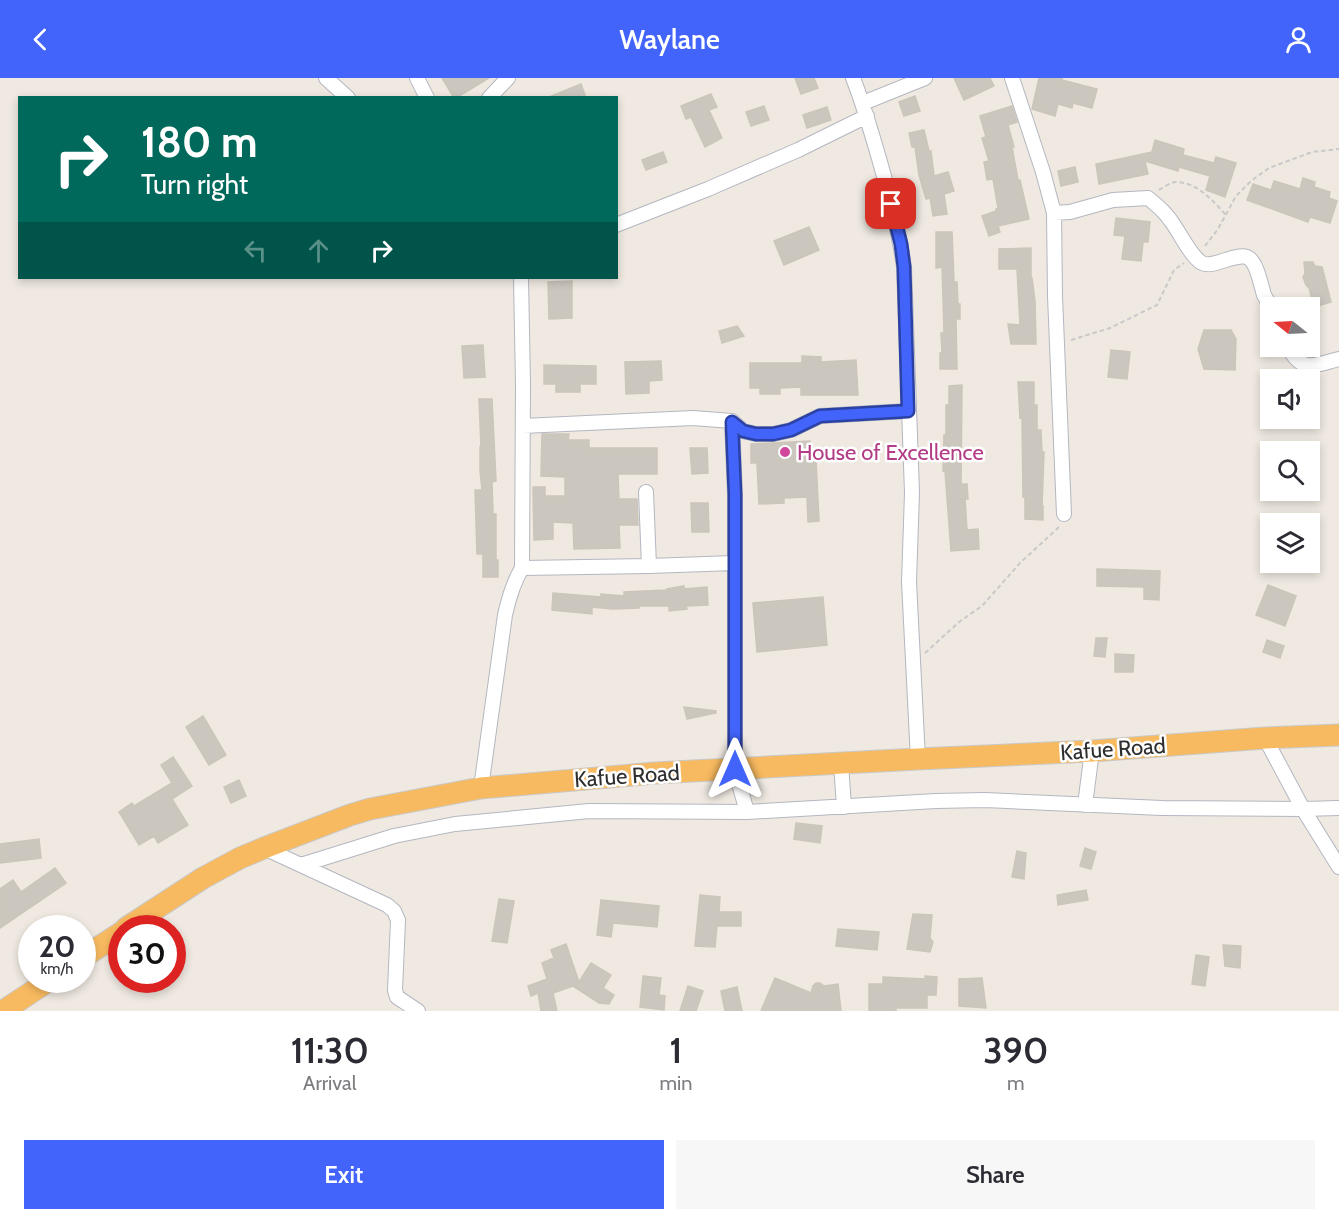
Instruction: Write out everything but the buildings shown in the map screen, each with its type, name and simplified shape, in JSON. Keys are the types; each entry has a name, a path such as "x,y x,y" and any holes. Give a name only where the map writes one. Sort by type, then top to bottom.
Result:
{"highway":[{"name":"Kafue Road","path":"146,915 203,878 240,858 350,815 370,809 481,788 655,773 1092,751 1264,738 1339,735"},
{"path":"3,1011 30,993"}],"street":[{"path":"326,78 346,96"},
{"path":"417,78 426,96"},
{"path":"491,96 508,78"},
{"path":"853,78 865,109 891,204 904,267 912,493 909,582 918,759"},
{"path":"618,224 798,150 865,109 925,78"},
{"path":"1012,78 1043,171 1054,213 1064,514"},
{"path":"1054,213 1081,209 1113,200 1148,198 1159,206 1171,220 1200,262 1205,264 1236,257 1248,257 1253,262 1265,297"},
{"path":"481,788 505,615 510,591 522,568 521,279"},
{"path":"1294,357 1299,363 1308,367 1339,359"},
{"path":"523,426 693,418 732,422 743,431 773,434 791,430 820,416 908,411"},
{"path":"732,422 735,495 735,769 747,812"},
{"path":"646,492 649,566"},
{"path":"522,568 734,563"},
{"path":"1264,738 1303,809 1339,867"},
{"path":"1085,805 1092,751"},
{"path":"841,763 844,807"},
{"path":"301,865 394,836 455,824 590,811 747,812 985,800 1162,808 1339,808"},
{"path":"264,848 394,911 398,920 395,990 397,997 418,1011"}],"path":[{"path":"1057,344 1110,328 1157,305 1174,270 1207,244 1236,196 1251,181 1284,161 1312,152 1339,149"},
{"path":"1148,198 1159,189 1175,182 1194,186 1226,215"},
{"path":"912,660 932,647 959,622 982,606 1020,563 1058,528 1064,514"}],"place":[{"name":"House of Excellence","path":"785,452"}],"route":[{"path":"735,769 735,495 732,422 743,431 773,434 791,430 820,416 908,411 904,267 891,204"}]}
